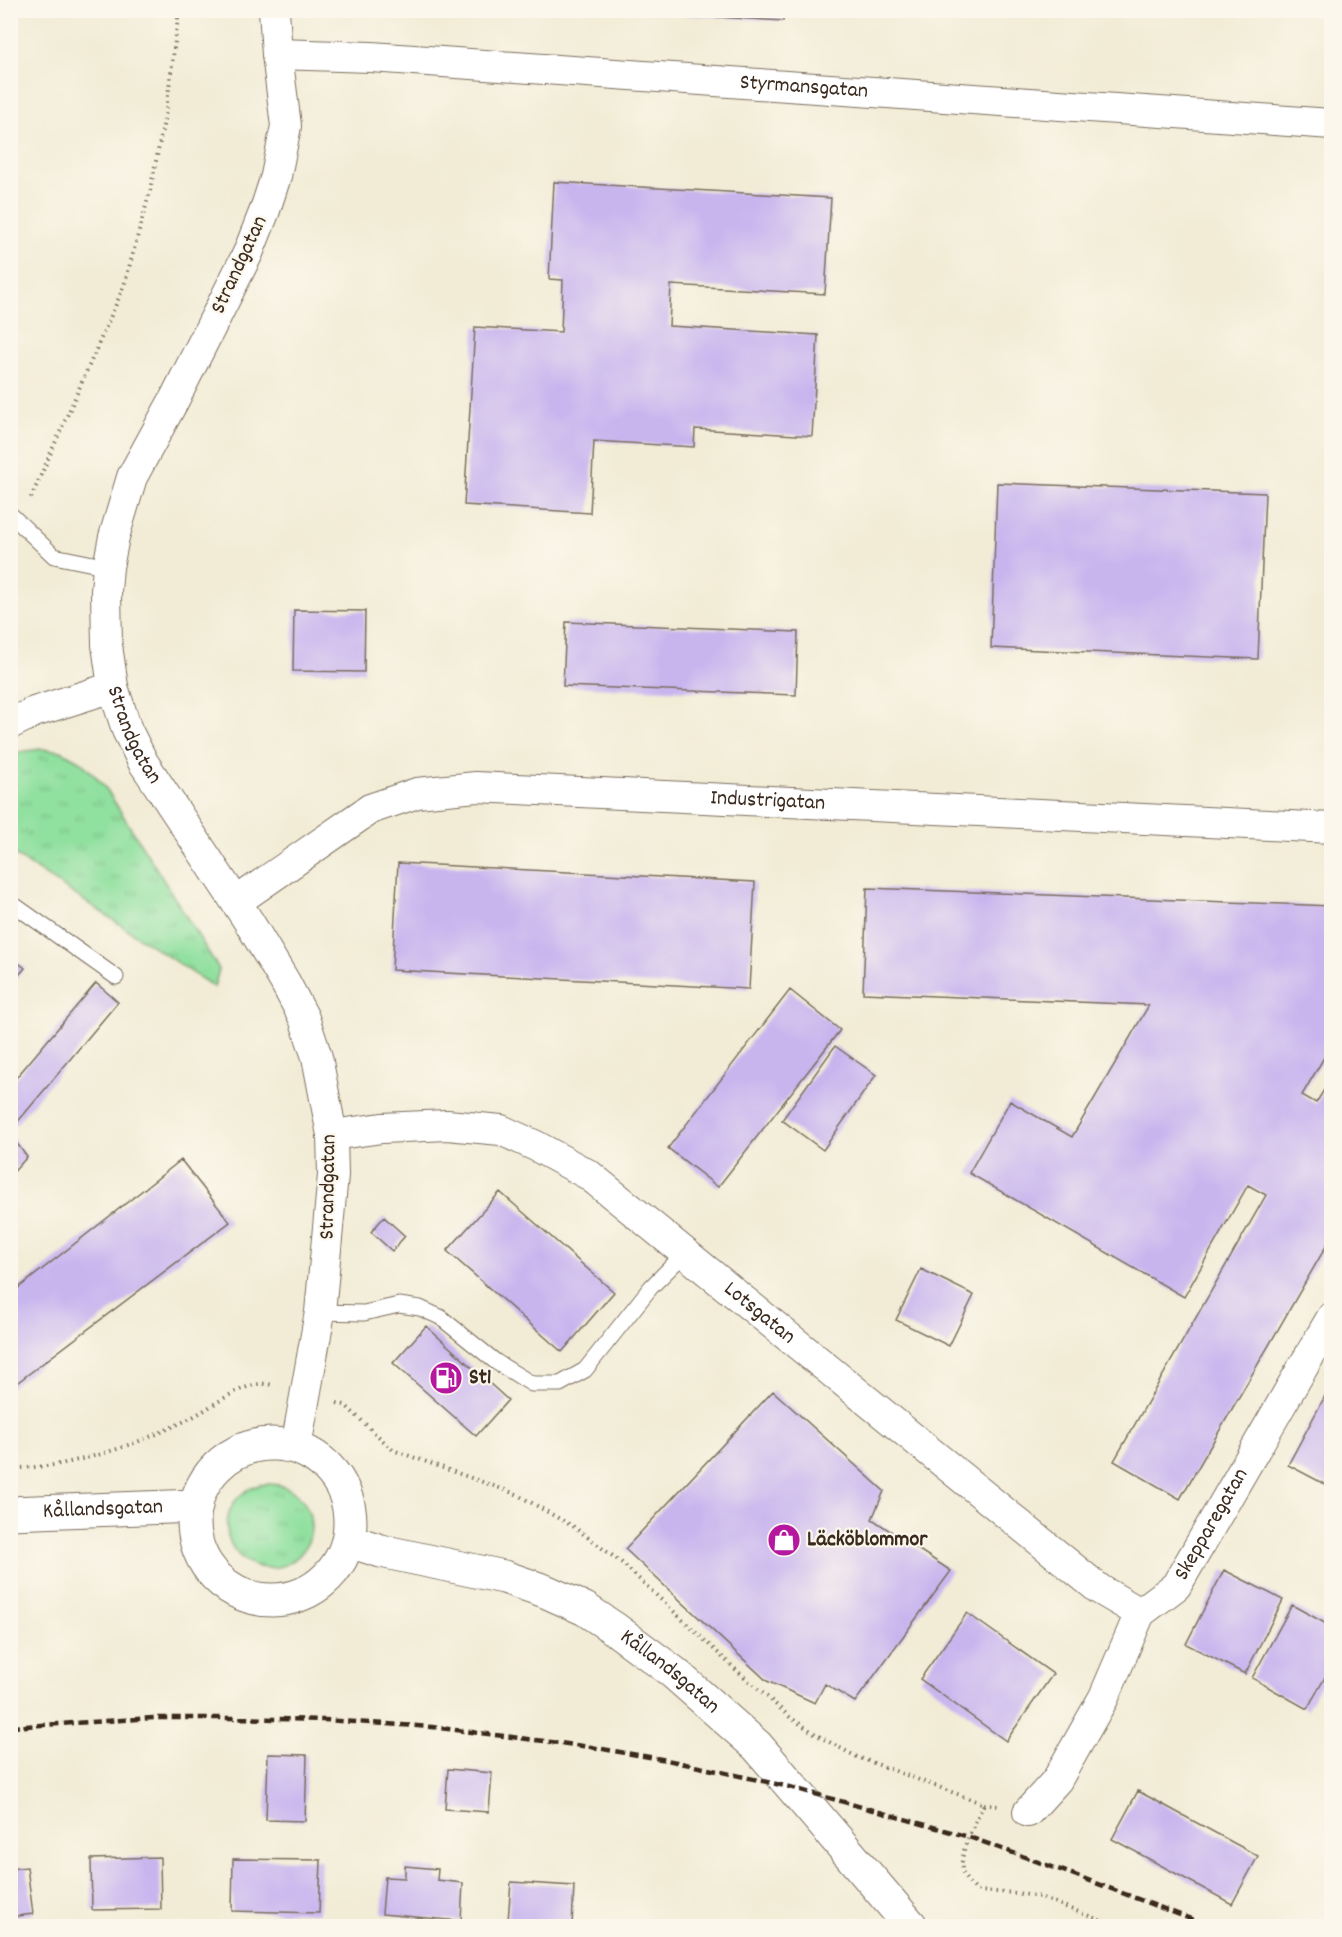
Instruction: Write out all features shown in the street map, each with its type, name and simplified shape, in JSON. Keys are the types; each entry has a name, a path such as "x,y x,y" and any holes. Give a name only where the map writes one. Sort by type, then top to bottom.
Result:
{"main road":[{"name":"Kållandsgatan","path":"278,1444 296,1447 314,1456 329,1468 341,1484 349,1502 351,1521 349,1541 342,1560 330,1576 314,1589 295,1597 276,1601 255,1599 236,1592 220,1580 207,1565 198,1547 194,1526 196,1506 202,1488 212,1472 225,1459 241,1450 259,1445 278,1444"},
{"name":"Kållandsgatan","path":"10,1513 196,1506"},
{"name":"Kållandsgatan","path":"349,1541 381,1551 467,1568 545,1591 585,1609 615,1629 673,1672 757,1746 911,1926"}],"street":[{"name":"Strandgatan","path":"274,10 286,126 276,176 243,263 174,400 132,477 114,537 106,591 107,645 113,687 127,730 143,762 263,945 304,1018 317,1057 332,1135 331,1209 320,1312 296,1447"},
{"name":"Styrmansgatan","path":"277,54 383,58 1332,124"},
{"path":"10,724 34,712 113,687"},
{"name":"Industrigatan","path":"236,902 370,809 417,793 476,787 1332,828"},
{"name":"Lotsgatan","path":"332,1135 382,1128 447,1125 501,1130 589,1175 1100,1589 1140,1613"},
{"name":"Skepparegatan","path":"1140,1613 1176,1586 1332,1317"},
{"path":"1028,1812 1058,1780 1104,1698 1140,1613"}],"lane":[{"path":"15,519 54,556 108,567"},
{"path":"10,902 116,977"},
{"path":"320,1312 363,1313 399,1305 420,1308 440,1317 496,1362 532,1384 560,1384 585,1370 651,1287 686,1252"}],"path":[{"path":"15,519 124,286 150,191 164,122 179,10"},
{"path":"10,1469 63,1463 126,1447 172,1428 248,1386 266,1383 345,1405 393,1450 516,1494 574,1527 622,1563 791,1718 822,1738 855,1756 984,1804 969,1837 961,1869 966,1880 977,1891 1017,1893 1040,1897 1115,1926"}],"green space":[{"path":"41,749 61,751 81,762 107,790 219,969 214,987 11,852 11,757 19,752"},
{"path":"269,1484 285,1487 299,1496 308,1510 311,1526 308,1542 299,1556 285,1565 269,1568 253,1565 239,1556 230,1542 227,1526 230,1510 239,1496 253,1487"}],"building":[{"path":"636,10 784,10 783,21 636,12"},
{"path":"554,182 831,198 825,294 671,285 669,326 818,335 812,436 695,429 694,447 594,441 590,513 464,505 475,327 561,332 563,280 549,279"},
{"path":"997,483 1265,493 1258,659 991,648"},
{"path":"294,610 365,611 364,672 293,671"},
{"path":"566,622 798,632 796,695 563,686"},
{"path":"398,863 755,882 749,989 392,970"},
{"path":"867,888 1332,906 1332,1044 1302,1095 1316,1103 1332,1077 1332,1236 1180,1499 1114,1461 1266,1195 1248,1185 1184,1297 969,1173 1010,1101 1072,1137 1149,1005 863,993"},
{"path":"10,956 25,968 10,985"},
{"path":"96,983 118,1002 10,1131 10,1085"},
{"path":"790,990 840,1030 718,1187 668,1148"},
{"path":"835,1046 876,1075 823,1150 782,1120"},
{"path":"10,1134 27,1157 10,1176"},
{"path":"181,1160 230,1222 10,1388 10,1291 12,1293"},
{"path":"500,1192 614,1292 562,1352 447,1251"},
{"path":"384,1217 405,1236 392,1251 371,1232"},
{"path":"921,1269 974,1295 949,1346 896,1320"},
{"path":"426,1326 508,1400 476,1436 393,1363"},
{"path":"1332,1383 1332,1488 1288,1465"},
{"path":"773,1391 884,1491 872,1519 951,1571 855,1702 825,1684 815,1703 767,1681 625,1549"},
{"path":"1224,1570 1283,1600 1245,1674 1186,1644"},
{"path":"1292,1605 1332,1627 1332,1665 1307,1709 1252,1678"},
{"path":"967,1613 1053,1674 1006,1741 920,1679"},
{"path":"268,1754 307,1755 305,1821 266,1820"},
{"path":"448,1769 492,1773 489,1812 445,1809"},
{"path":"1138,1791 1258,1856 1232,1904 1112,1839"},
{"path":"160,1857 161,1909 92,1910 91,1859"},
{"path":"233,1859 321,1860 319,1913 232,1911"},
{"path":"405,1866 438,1869 437,1880 463,1883 461,1921 382,1914 385,1877 405,1878"},
{"path":"27,1867 33,1914 10,1917 10,1869"},
{"path":"511,1882 574,1886 572,1925 508,1921"}],"railway":[{"path":"10,1727 154,1718 324,1720 432,1727 591,1747 667,1760 790,1787 969,1837 1209,1926"}],"place":[{"name":"St1","path":"446,1378"},
{"name":"Läcköblommor","path":"784,1540"}]}
